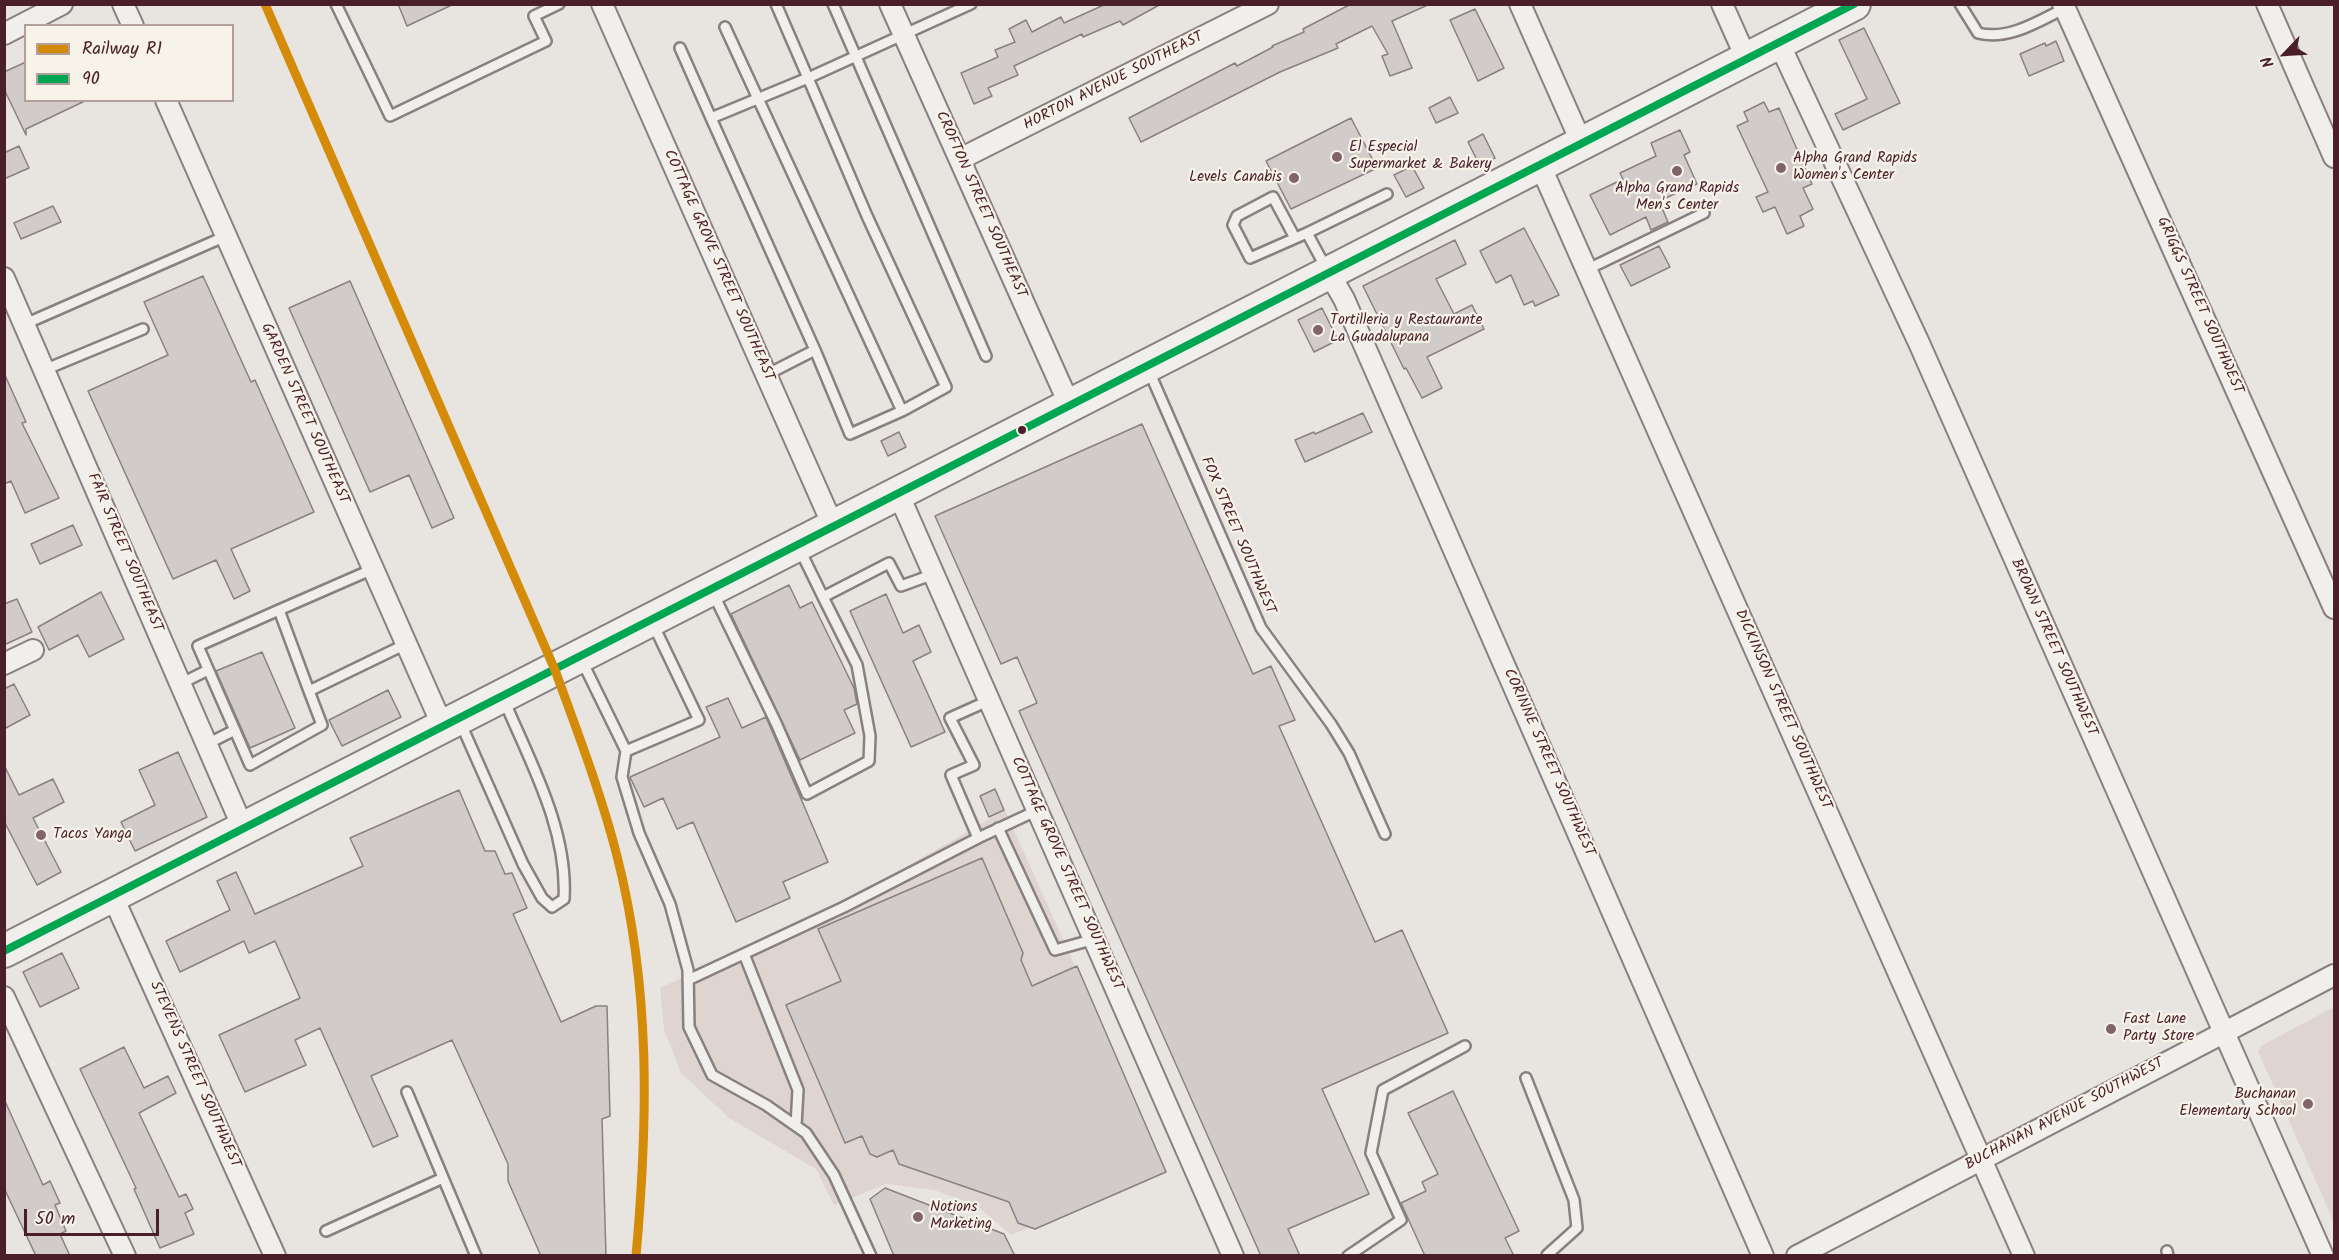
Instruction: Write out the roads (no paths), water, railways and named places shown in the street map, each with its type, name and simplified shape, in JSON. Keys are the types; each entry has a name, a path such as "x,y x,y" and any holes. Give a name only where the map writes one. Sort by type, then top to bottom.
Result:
{"main road":[{"path":"4,951 1854,4"}],"street":[{"path":"4,34 62,4"},
{"path":"123,4 132,24"},
{"name":"COTTAGE GROVE STREET SOUTHEAST","path":"602,4 834,528"},
{"name":"CROFTON STREET SOUTHEAST","path":"890,4 1070,406"},
{"name":"HORTON AVENUE SOUTHEAST","path":"960,159 1268,4"},
{"path":"1520,4 1582,144"},
{"path":"1722,4 1747,60"},
{"path":"2267,4 2334,157"},
{"name":"GRIGGS STREET SOUTHWEST","path":"2064,6 2334,608"},
{"name":"BROWN STREET SOUTHWEST","path":"1779,43 1919,343 2323,1256"},
{"name":"GARDEN STREET SOUTHEAST","path":"167,102 406,644 451,723"},
{"name":"DICKINSON STREET SOUTHWEST","path":"1540,165 2024,1256"},
{"name":"CORINNE STREET SOUTHWEST","path":"1329,273 1344,299 1763,1256"},
{"name":"FAIR STREET SOUTHEAST","path":"4,278 243,828"},
{"name":"COTTAGE GROVE STREET SOUTHWEST","path":"898,493 1233,1256"},
{"path":"4,664 33,650"},
{"name":"STEVENS STREET SOUTHWEST","path":"112,895 275,1256"},
{"name":"BUCHANAN AVENUE SOUTHWEST","path":"1797,1256 2334,975"},
{"path":"4,997 125,1256"}],"lane":[{"path":"336,4 390,116 546,41 534,16 559,4"},
{"path":"680,48 850,434 902,411 946,387 867,216 776,4"},
{"path":"833,4 986,356"},
{"path":"711,118 856,57 970,4"},
{"path":"1960,4 1978,33 1990,37 2015,32 2064,6"},
{"path":"725,27 902,411"},
{"path":"1295,238 1273,197 1236,216 1233,225 1250,258 1307,233 1387,194"},
{"path":"1586,270 1704,213"},
{"path":"1307,233 1329,273"},
{"path":"25,324 225,236"},
{"path":"44,370 143,329"},
{"path":"766,375 815,351"},
{"name":"FOX STREET SOUTHWEST","path":"1146,366 1261,628 1331,724 1343,744 1385,834"},
{"path":"712,590 807,794 869,761 870,736 856,665 798,546"},
{"path":"823,597 889,563 901,586 934,574"},
{"path":"279,610 322,725 250,765 198,646 279,610 373,569"},
{"path":"626,751 699,720 652,621"},
{"path":"309,691 406,644"},
{"path":"580,657 626,751 622,777 639,833 670,904 688,970 689,1027 712,1075 766,1105 806,1132 834,1175 871,1256"},
{"path":"180,684 208,670"},
{"path":"451,723 523,864 542,898 552,907 564,899 565,883 552,813 502,696"},
{"path":"978,838 951,775 974,765 950,718 990,700"},
{"path":"207,744 235,730"},
{"path":"688,980 844,908 978,838 1038,810"},
{"path":"998,828 1055,950 1095,939"},
{"path":"744,954 798,1090 796,1125"},
{"path":"1348,1256 1401,1220 1371,1153 1383,1090 1465,1046"},
{"path":"1526,1078 1574,1200 1577,1228 1547,1255"},
{"path":"407,1092 476,1256"},
{"path":"326,1231 443,1178"}],"rail line":[{"name":"R1","path":"265,4 555,670 611,832 628,906 636,955 644,1055 643,1155 636,1256"}],"place":[{"name":"El Especial Supermarket & Bakery","path":"1337,157"},
{"name":"Alpha Grand Rapids Women's Center","path":"1781,168"},
{"name":"Alpha Grand Rapids Men's Center","path":"1677,171"},
{"name":"Levels Canabis","path":"1294,178"},
{"name":"Tortilleria y Restaurante La Guadalupana","path":"1318,330"},
{"name":"Tacos Yanga","path":"41,835"},
{"name":"Fast Lane Party Store","path":"2111,1029"},
{"name":"Buchanan Elementary School","path":"2308,1104"},
{"name":"Notions Marketing","path":"918,1217"}]}
